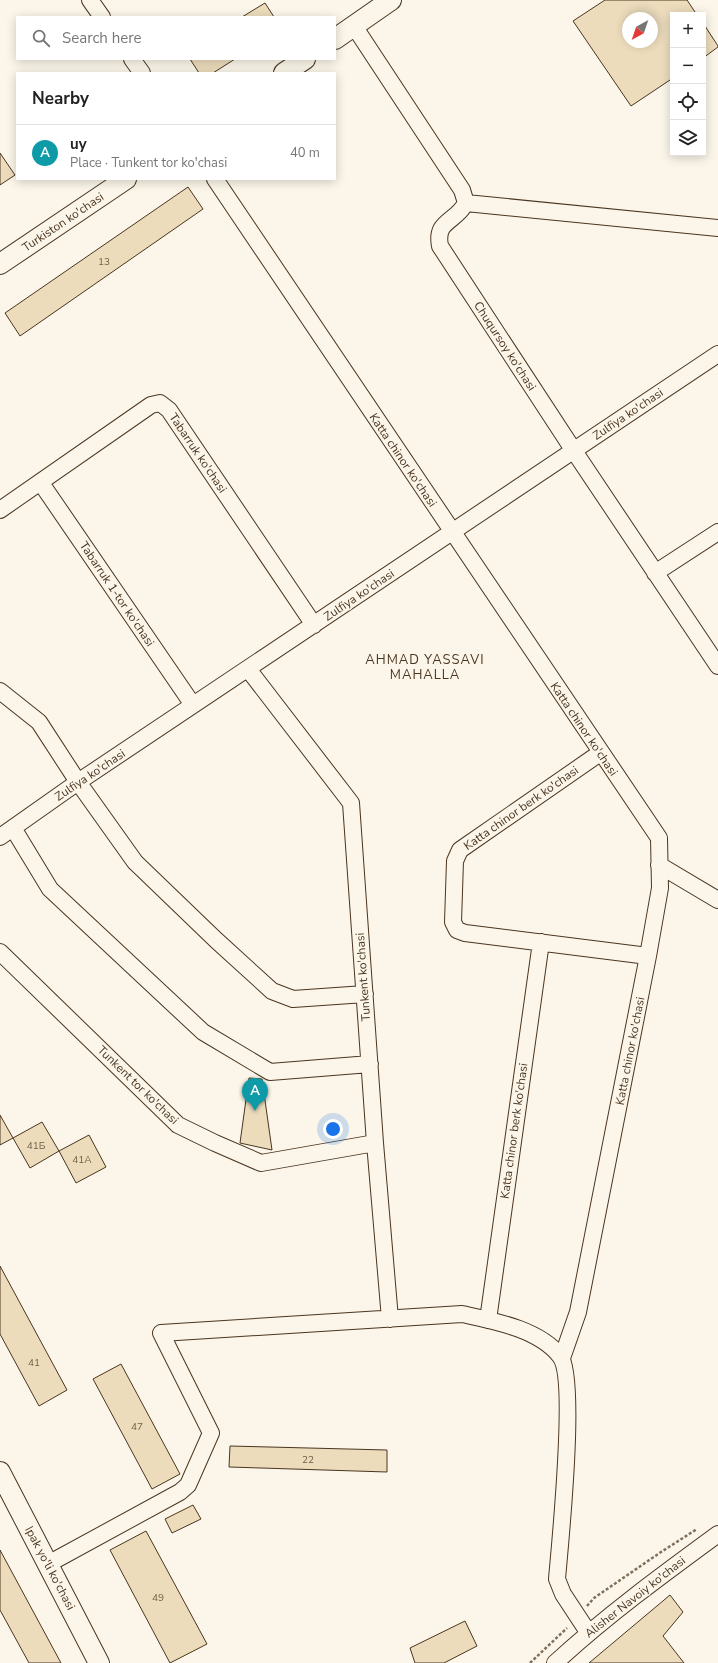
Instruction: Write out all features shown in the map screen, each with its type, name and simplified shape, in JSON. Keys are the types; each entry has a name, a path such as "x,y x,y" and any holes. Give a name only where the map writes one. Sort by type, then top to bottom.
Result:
{"main road":[{"path":"336,38 391,0"},
{"path":"286,72 304,60"},
{"name":"Turkiston ko'chasi","path":"0,264 125,180"},
{"name":"Ipak yo'li ko'chasi","path":"0,1472 100,1663"}],"street":[{"path":"90,0 101,16"},
{"path":"354,26 462,190 466,203 718,228"},
{"path":"133,60 141,72"},
{"name":"Katta chinor ko'chasi","path":"216,180 451,532 659,838 660,888 648,956 578,1312 562,1358"},
{"name":"Chuqursoy ko'chasi","path":"466,203 462,211 442,226 438,235 440,246 574,451 718,666"},
{"name":"Zulfiya ko'chasi","path":"6,832 78,782 718,354"},
{"name":"Tabarruk ko'chasi","path":"0,510 151,405 160,403 169,410 314,625"},
{"name":"Tabarruk 1-tor ko'chasi","path":"40,483 193,705"},
{"path":"655,573 718,532"},
{"name":"Tunkent ko'chasi","path":"248,669 351,803 375,1143 390,1319"},
{"path":"0,691 39,722 78,782 135,862 216,940 272,991 293,998 365,994"},
{"name":"Katta chinor berk ko'chasi","path":"600,753 460,850 455,861 453,922 457,930 465,933 648,956"},
{"path":"6,832 50,889 203,1032 270,1072 370,1064"},
{"path":"659,865 718,900"},
{"name":"Katta chinor berk ko'chasi","path":"488,1320 541,942"},
{"name":"Tunkent tor ko'chasi","path":"0,952 178,1125 261,1163 375,1143"},
{"path":"48,1564 180,1492 188,1485 211,1433 161,1333 462,1314 488,1320 534,1335 552,1346 562,1358 566,1376 568,1419 557,1579 563,1594 588,1632"},
{"name":"Alisher Navoiy ko'chasi","path":"555,1663 588,1632 664,1573 718,1534"}],"path":[{"path":"586,1608 594,1598 699,1528"},
{"path":"530,1663 573,1623"}],"building":[{"path":"605,0 687,0 695,12 670,12 670,80 631,106 573,21"},
{"path":"265,3 273,16 244,16"},
{"path":"706,28 718,46 706,56"},
{"path":"191,60 233,60 215,72 198,72"},
{"path":"0,153 15,175 0,185"},
{"path":"188,187 203,209 20,336 5,313"},
{"path":"249,1078 262,1079 272,1150 240,1143"},
{"path":"0,1115 13,1138 0,1145"},
{"path":"42,1122 59,1151 30,1168 13,1138"},
{"path":"89,1135 106,1167 76,1183 59,1151"},
{"path":"0,1266 67,1390 39,1406 0,1334"},
{"path":"121,1364 180,1474 152,1489 93,1379"},
{"path":"230,1446 387,1450 387,1472 229,1467"},
{"path":"193,1505 201,1519 172,1533 165,1519"},
{"path":"146,1531 207,1644 170,1663 110,1550"},
{"path":"0,1550 61,1663 29,1663 0,1610"},
{"path":"670,1595 683,1612 663,1636 684,1663 589,1663"},
{"path":"465,1621 477,1646 444,1663 415,1663 410,1648"}],"place":[{"name":"uy","path":"255,1111"}],"district":[{"name":"AHMAD YASSAVI MAHALLA","path":"425,666"}]}
